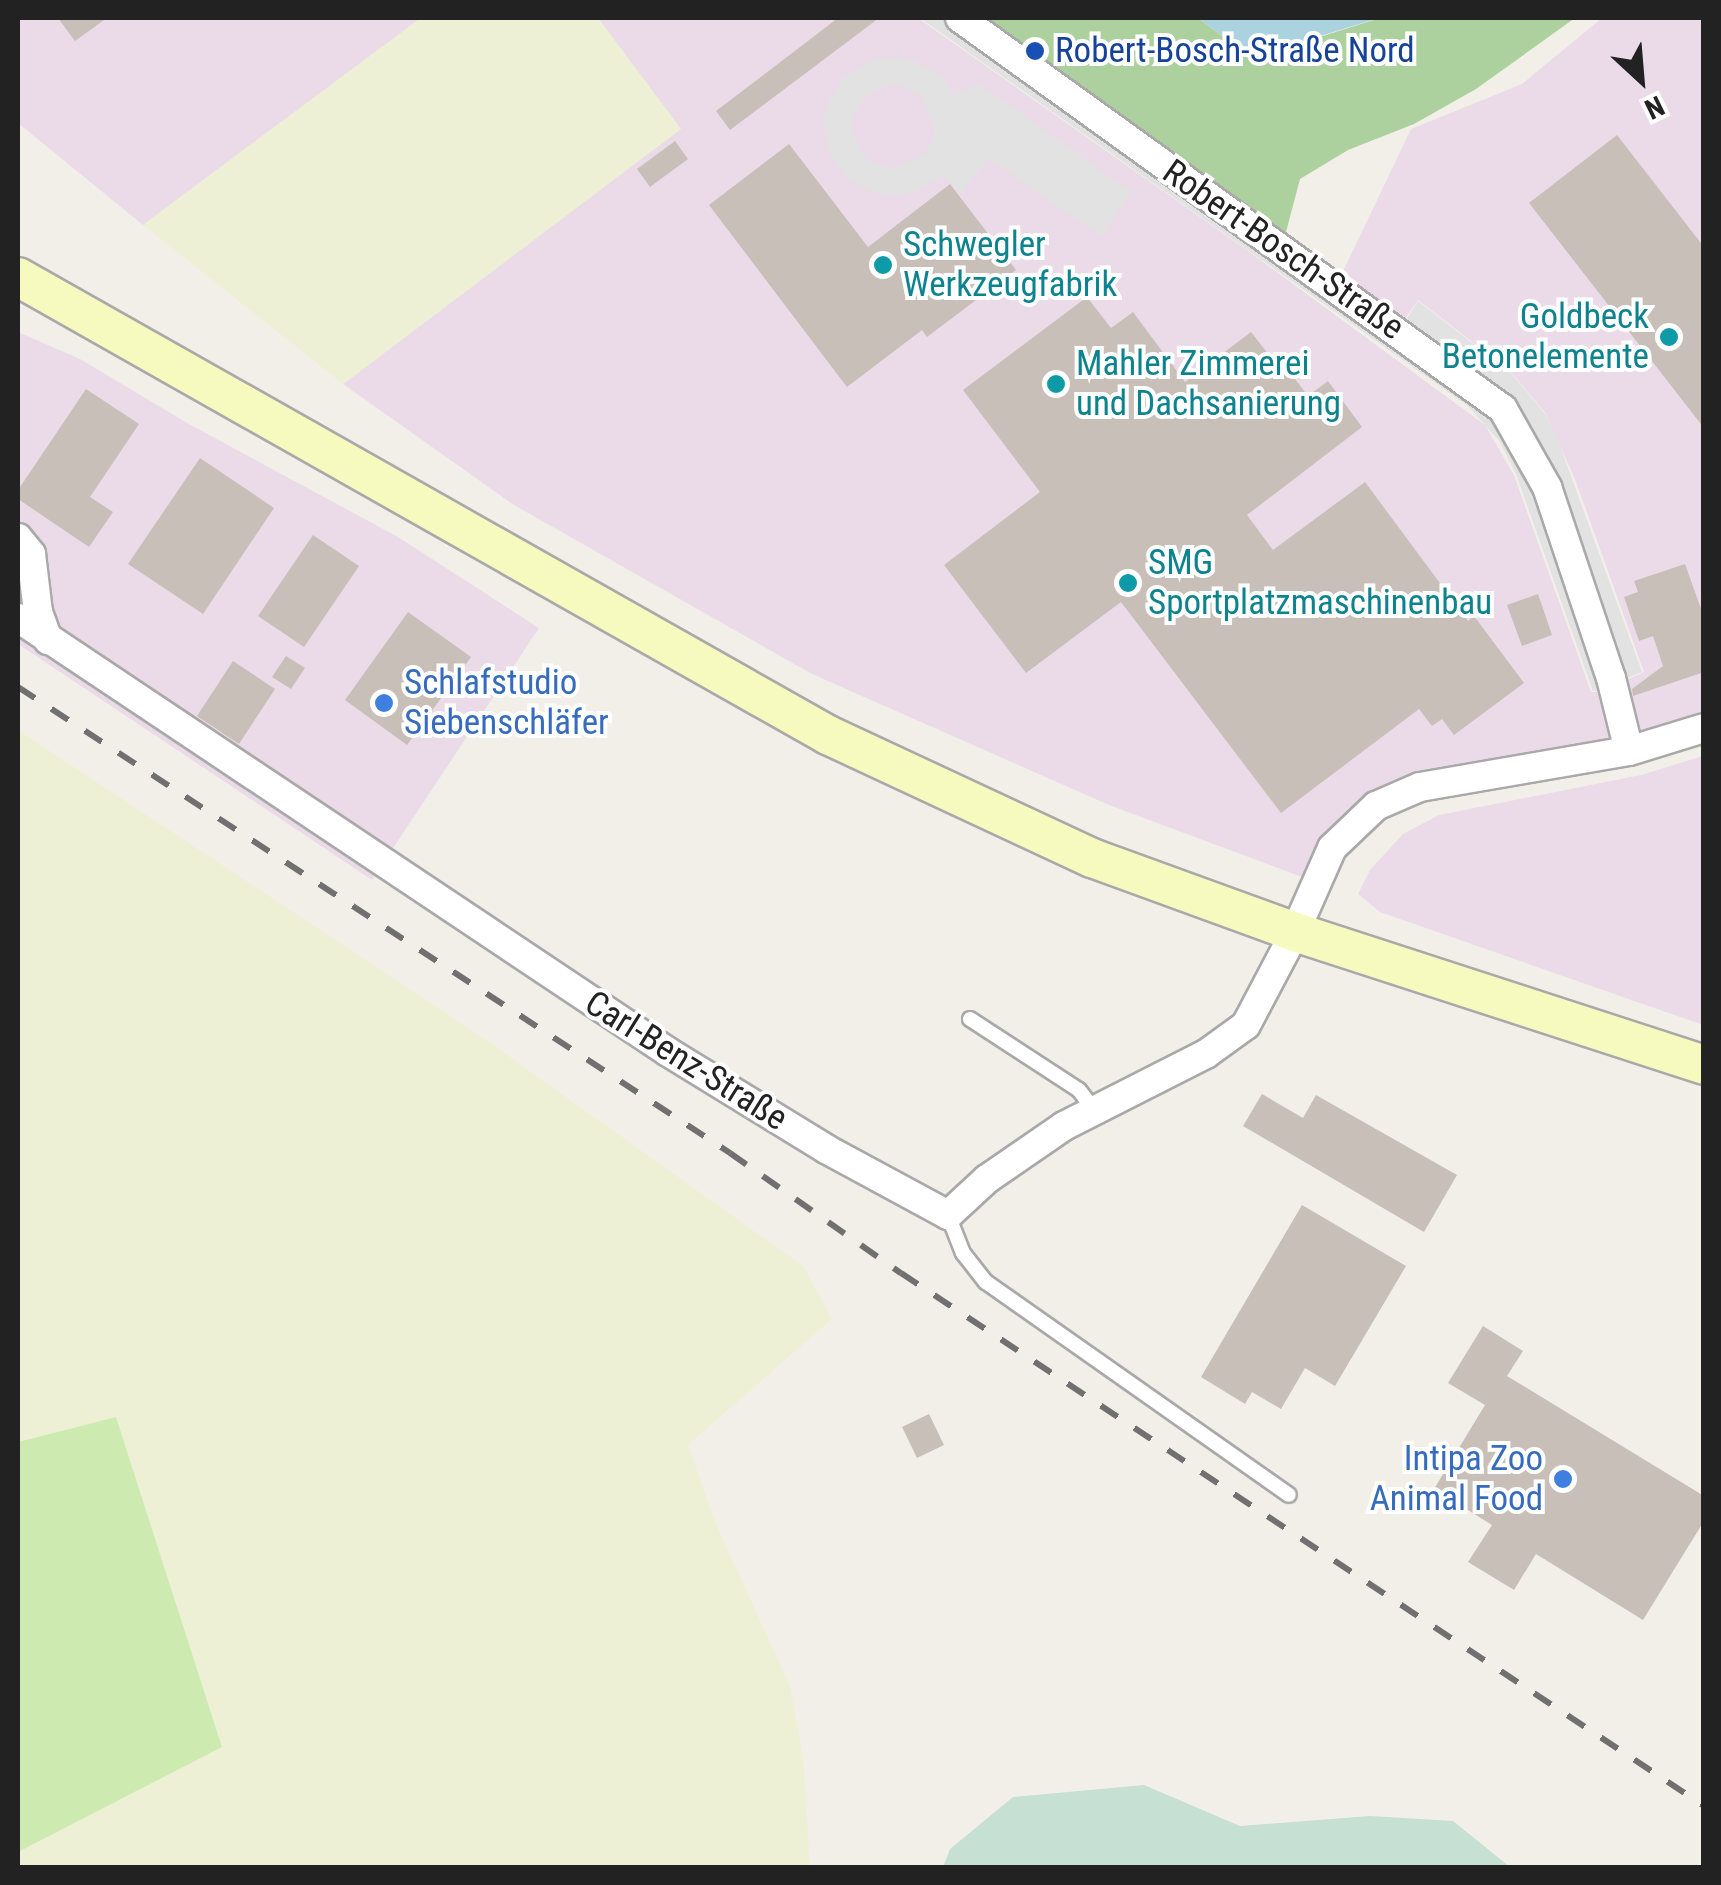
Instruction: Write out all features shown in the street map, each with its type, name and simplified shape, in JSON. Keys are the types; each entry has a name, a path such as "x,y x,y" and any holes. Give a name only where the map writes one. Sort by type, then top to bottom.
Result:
{"main road":[{"path":"18,277 828,735 1092,858 1295,932 1704,1065"}],"street":[{"name":"Robert-Bosch-Straße","path":"960,18 1503,408 1547,486 1611,678 1629,750"},
{"path":"18,538 31,554 38,612 48,640"},
{"name":"Carl-Benz-Straße","path":"18,618 668,1052 826,1150 948,1215"},
{"path":"948,1215 987,1179 1094,1110 1206,1054 1246,1025 1295,932 1332,848 1376,806 1420,786 1629,750 1704,728"}],"lane":[{"path":"970,1019 1079,1090 1094,1110"},
{"path":"948,1215 964,1253 986,1282 1289,1495"}],"shaded area":[{"path":"18,18 421,18 143,225 18,123"},
{"path":"598,18 918,18 1244,248 1485,425 1514,475 1591,692 1614,692 1628,750 1419,784 1310,880 1109,805 812,674 514,505 343,384 680,129"},
{"path":"920,18 957,18 1399,331 1418,301 1511,373 1546,415 1558,440 1642,672 1613,684 1614,691 1593,691 1516,474 1500,442 1468,406"},
{"path":"1602,18 1703,18 1703,727 1630,750 1614,685 1644,672 1576,482 1546,414 1511,372 1418,300 1399,328 1336,286 1411,129 1522,84"},
{"path":"896,57 917,62 941,76 957,101 956,93 981,85 1131,192 1101,236 989,158 961,193 943,176 918,191 892,196 869,191 844,175 828,149 824,123 828,104 842,79 871,61","holes":["891,85 908,88 923,99 935,131 926,154 893,169 868,161 852,133 852,119 860,103 874,91"]},
{"path":"18,332 80,359 189,424 398,537 539,628 372,880 18,644"},
{"path":"1703,756 1703,1025 1380,912 1358,894 1370,870 1403,834 1439,815 1641,775"}],"green space":[{"path":"421,18 598,18 681,129 343,384 143,225"},
{"path":"961,18 1198,18 1248,55 1270,58 1291,46 1380,18 1575,18 1476,89 1414,124 1348,150 1300,179 1286,232 1265,238"},
{"path":"18,730 485,1039 803,1266 832,1319 688,1445 716,1524 790,1686 803,1755 810,1867 18,1867 18,1852 222,1746 116,1417 18,1442"},
{"path":"116,1417 222,1747 18,1852 18,1442"},
{"path":"1144,1785 1240,1826 1370,1816 1453,1821 1510,1867 943,1867 950,1849 1013,1797"}],"water":[{"path":"1198,18 1379,18 1291,45 1270,57 1248,55"}],"building":[{"path":"58,18 107,18 75,41"},
{"path":"838,18 879,18 730,130 716,111"},
{"name":"Goldbeck Betonelemente","path":"1617,135 1704,247 1704,428 1529,203"},
{"path":"675,141 688,159 650,187 637,169"},
{"name":"Schwegler Werkzeugfabrik","path":"789,144 868,247 950,184 1016,270 927,337 922,330 847,387 709,205"},
{"name":"SMG Sportplatzmaschinenbau","path":"1087,297 1111,328 1133,312 1185,382 1251,332 1287,378 1292,375 1308,396 1328,381 1362,427 1247,515 1273,550 1365,482 1468,621 1474,616 1524,683 1454,735 1442,719 1432,726 1419,709 1281,813 1121,602 1026,673 944,565 1040,492 963,390"},
{"path":"86,389 139,424 90,497 113,512 89,547 18,499 18,490"},
{"path":"200,458 274,508 203,614 128,564"},
{"path":"313,535 359,566 304,647 258,616"},
{"path":"1685,564 1704,617 1704,672 1633,696 1632,689 1663,666 1653,636 1639,641 1624,597 1638,592 1634,581"},
{"path":"1538,594 1552,635 1522,646 1507,605"},
{"path":"408,612 471,657 407,745 345,700"},
{"path":"286,656 305,668 291,689 272,677"},
{"path":"233,661 275,689 239,744 197,716"},
{"path":"1262,1094 1303,1118 1316,1095 1457,1175 1424,1232 1243,1126"},
{"path":"1302,1205 1406,1266 1335,1386 1305,1368 1281,1409 1252,1392 1245,1404 1201,1377"},
{"path":"1483,1326 1523,1351 1507,1376 1704,1496 1704,1521 1643,1620 1536,1554 1514,1590 1468,1562 1492,1525 1434,1489 1485,1405 1448,1383"},
{"path":"929,1414 944,1445 917,1458 902,1427"}],"railway":[{"path":"18,687 730,1153 901,1273 1704,1806"}],"place":[{"name":"Robert-Bosch-Straße Nord","path":"1035,51"},
{"name":"Schwegler Werkzeugfabrik","path":"883,265"},
{"name":"Goldbeck Betonelemente","path":"1669,337"},
{"name":"Mahler Zimmerei und Dachsanierung","path":"1056,384"},
{"name":"SMG Sportplatzmaschinenbau","path":"1128,583"},
{"name":"Schlafstudio Siebenschläfer","path":"384,703"},
{"name":"Intipa Zoo Animal Food","path":"1563,1479"}]}
